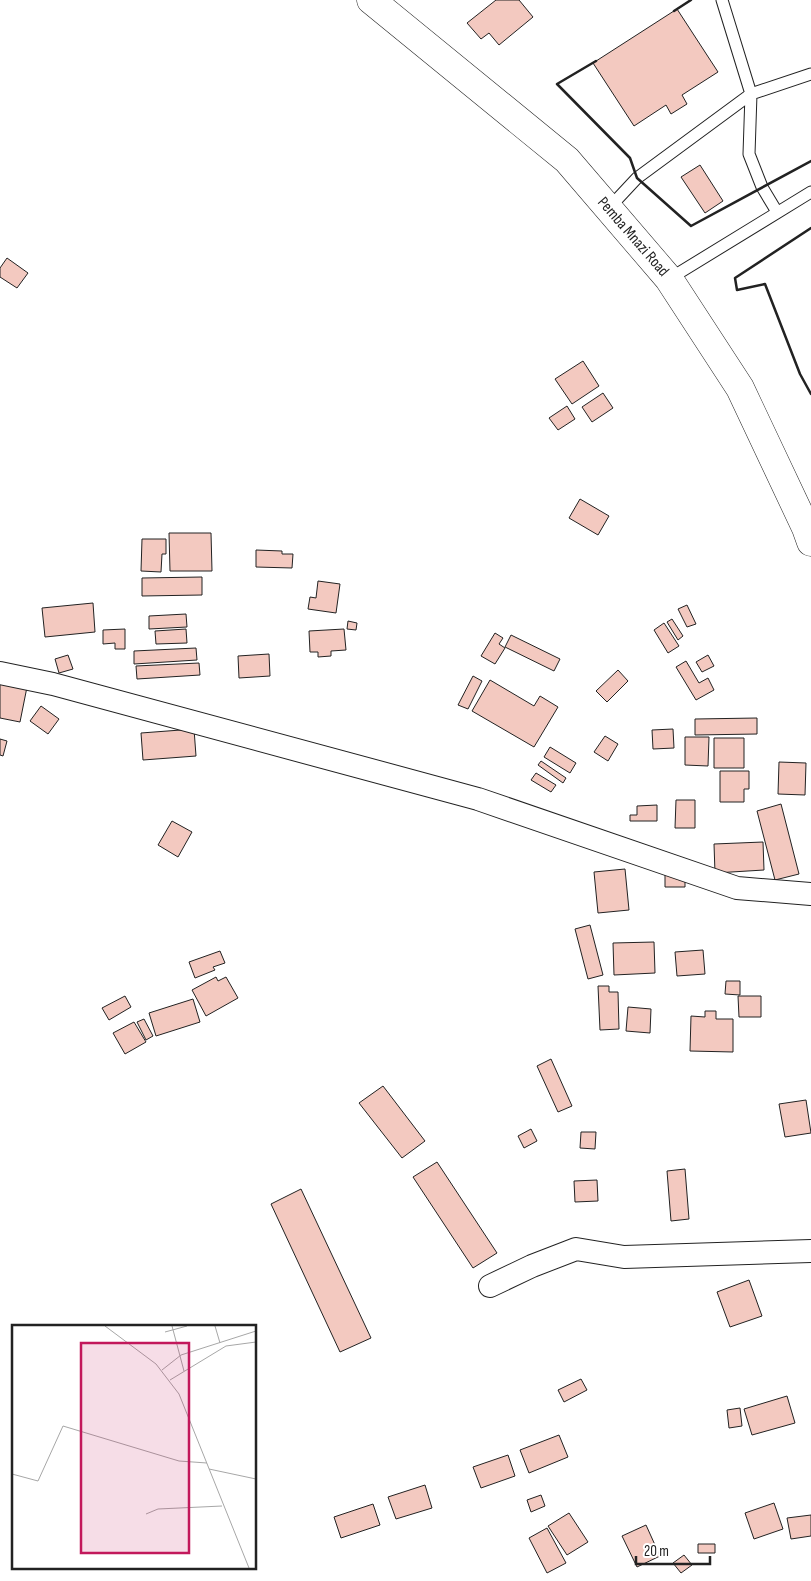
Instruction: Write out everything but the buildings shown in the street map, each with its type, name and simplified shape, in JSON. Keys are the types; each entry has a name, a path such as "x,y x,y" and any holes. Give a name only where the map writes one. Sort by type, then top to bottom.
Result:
{"main road":[{"name":"Pemba Mnazi Road","path":"371,0 567,160 669,279 740,388 811,542"}],"street":[{"path":"0,673 53,684 478,799 737,888 811,894"},
{"path":"490,1286 532,1266 576,1249 624,1257 811,1251"}],"lane":[{"path":"722,0 751,94 749,154 762,187 777,212"},
{"path":"608,208 637,178 751,94 811,74"},
{"path":"669,279 811,192"}],"wall":[{"path":"674,11 691,0"},
{"path":"596,61 557,84 630,158 637,178 691,226 811,161"},
{"path":"811,228 735,278 737,290 765,284 800,374 811,394"}]}
